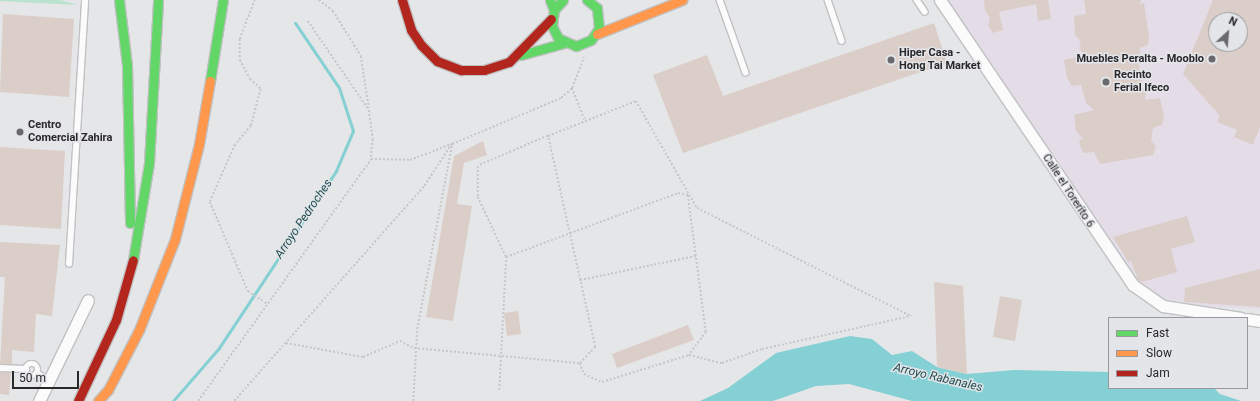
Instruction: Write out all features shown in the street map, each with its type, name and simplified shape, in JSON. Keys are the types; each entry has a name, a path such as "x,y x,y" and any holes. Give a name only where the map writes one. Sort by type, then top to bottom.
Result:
{"main road":[{"path":"108,0 125,38"},
{"path":"109,333 125,264 130,216 125,38 119,0"},
{"path":"78,401 109,333 127,284 144,203 158,0"},
{"path":"98,401 108,390 139,330 175,239 199,144 215,32 223,0"},
{"path":"215,32 234,0"},
{"path":"402,0 411,30 437,61 462,70 495,68 519,56 564,43 584,44 597,34 623,21 682,0"},
{"path":"411,0 411,30"},
{"path":"550,0 554,32 564,43"},
{"path":"519,56 553,15 563,0"},
{"path":"587,0 600,15 623,21"},
{"path":"597,34 600,15"},
{"path":"98,401 122,339"}],"street":[{"name":"Calle el Torerito 6","path":"940,0 1133,285 1163,306 1234,317"},
{"path":"39,401 51,382 88,300"},
{"path":"1248,319 1260,320"}],"lane":[{"path":"69,264 85,0"},
{"path":"720,0 746,73"},
{"path":"828,0 842,41"},
{"path":"918,0 925,12"},
{"path":"0,368 26,369 33,364 37,373 51,382"},
{"path":"26,369 30,376 37,373"}],"path":[{"path":"255,0 240,40 240,60 250,79 261,89 251,126 235,145 210,202 248,291 267,304"},
{"path":"198,401 371,159 373,139 370,110 360,56 333,11 319,0"},
{"path":"308,21 370,110"},
{"path":"371,159 410,160 561,98 572,88 583,59"},
{"path":"572,88 585,120"},
{"path":"499,390 506,257 478,197 478,166 585,120 636,101 688,195 697,208 911,316 762,349 722,363 689,355 602,382 584,374 580,363"},
{"path":"548,136 568,234 595,347 580,363"},
{"path":"235,401 424,187 452,144"},
{"path":"413,401 414,348 452,144"},
{"path":"506,257 678,193 688,195"},
{"path":"688,195 706,332 689,355"},
{"path":"580,280 696,256"},
{"path":"286,343 362,357 400,341 414,348 580,363"}],"shaded area":[{"path":"947,0 1260,0 1260,309 1180,305 1139,287"}],"green space":[{"path":"0,0 60,0 78,5 0,1"}],"water":[{"name":"Arroyo Rabanales","path":"850,336 872,339 892,355 912,351 937,367 967,374 1014,370 1108,372 1108,389 1215,389 1220,394 1241,401 912,401 849,384 816,386 773,401 700,401 728,388 776,353"}],"building":[{"path":"984,0 1048,0 1051,19 1038,21 1036,4 999,12 1003,30 993,33 988,25 990,18 985,10"},
{"name":"Recinto Ferial Ifeco","path":"1084,0 1141,0 1140,4 1144,3 1149,38 1148,45 1140,48 1139,73 1142,73 1142,87 1146,92 1145,100 1160,98 1164,117 1162,125 1153,128 1151,141 1156,146 1153,155 1100,164 1094,152 1083,153 1079,140 1083,139 1076,131 1074,115 1094,110 1086,103 1081,85 1072,86 1067,78 1064,60 1084,56 1079,48 1081,42 1075,35 1074,16 1086,14"},
{"path":"1213,0 1260,0 1260,127 1253,145 1234,137 1237,130 1217,122 1220,116 1183,74 1208,12 1208,52 1248,52 1248,12 1208,12"},
{"path":"3,14 74,19 69,97 0,92"},
{"path":"934,23 947,63 683,153 653,75 707,55 723,96"},
{"path":"483,141 487,155 464,163 457,204 472,206 453,321 426,317 454,156"},
{"path":"0,147 65,151 61,229 0,225"},
{"path":"1187,216 1195,242 1171,249 1177,272 1142,282 1138,280 1131,261 1128,262 1113,237"},
{"path":"0,242 60,245 52,316 36,314 34,352 12,350 12,364 0,364 5,277 0,277"},
{"path":"1260,269 1260,307 1184,302 1185,288"},
{"path":"934,282 963,286 967,374 937,367"},
{"path":"1000,296 1022,300 1015,341 993,337"},
{"path":"518,311 521,334 507,336 504,313"},
{"path":"688,325 694,340 617,368 612,354"},
{"path":"0,372 11,373 9,395 0,394"}],"waterway":[{"name":"Arroyo Pedroches","path":"173,401 219,348 336,171 353,131 339,88 295,23"}],"traffic: fast":[{"path":"119,0 127,65 130,223"},
{"path":"133,260 149,163 158,0"},
{"path":"210,81 223,0"},
{"path":"550,0 554,10"},
{"path":"563,0 554,10 552,26 558,38 576,46 591,40 599,28 597,8 587,0"},
{"path":"521,55 564,43"}],"traffic: slow":[{"path":"597,34 682,0"},
{"path":"98,401 108,390 139,330 175,239 199,144 210,81"}],"traffic: jam":[{"path":"402,0 411,30 421,45 437,61 461,70 484,70 509,62 551,19"},
{"path":"78,401 116,320 133,260"}],"place":[{"name":"Muebles Peralta - Mooblo","path":"1212,59"},
{"name":"Hiper Casa - Hong Tai Market","path":"891,60"},
{"name":"Recinto Ferial Ifeco","path":"1106,82"},
{"name":"Centro Comercial Zahira","path":"20,132"}]}
